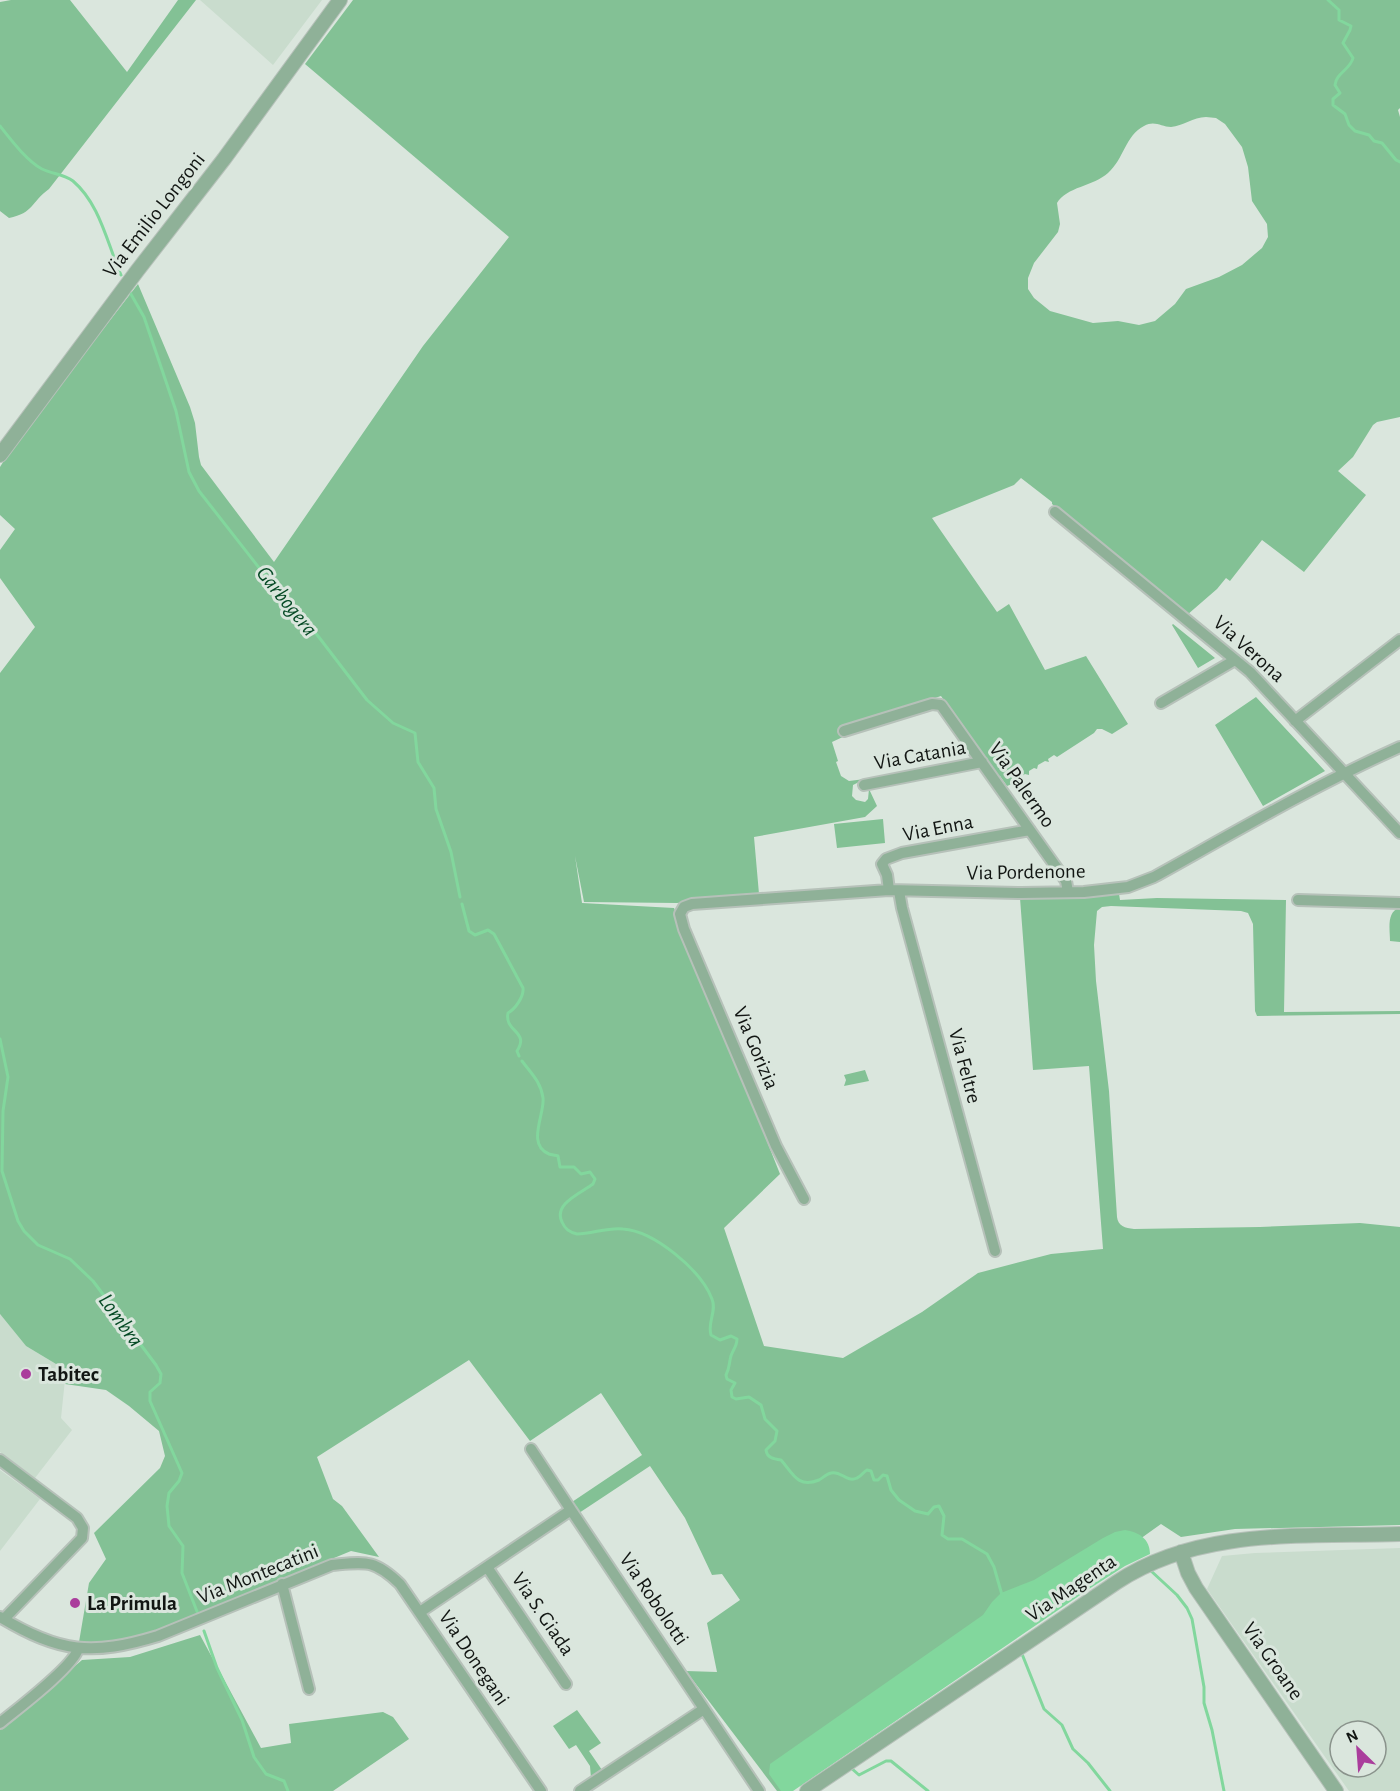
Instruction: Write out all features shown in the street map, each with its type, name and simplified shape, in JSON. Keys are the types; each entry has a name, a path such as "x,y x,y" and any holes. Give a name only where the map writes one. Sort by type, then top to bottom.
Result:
{"street":[{"name":"Via Emilio Longoni","path":"0,455 224,159 340,0"},
{"name":"Via Verona","path":"1055,512 1250,672 1400,833"},
{"path":"1295,721 1400,640"},
{"path":"1161,703 1235,660"},
{"name":"Via Palermo","path":"844,730 938,704 943,707 1066,881 1068,892"},
{"name":"Via Pordenone","path":"682,910 694,904 894,890 1068,892 1128,887 1147,881 1344,774 1400,747"},
{"name":"Via Catania","path":"864,785 982,762"},
{"name":"Via Enna","path":"894,890 882,864 888,858 902,853 1030,830"},
{"name":"Via Feltre","path":"894,890 902,908 995,1251"},
{"path":"1298,900 1400,903"},
{"name":"Via Gorizia","path":"682,910 681,919 776,1146 804,1199"},
{"name":"Via Robolotti","path":"531,1449 759,1791"},
{"path":"0,1460 77,1518 83,1528 82,1538 2,1618"},
{"path":"420,1612 571,1510"},
{"name":"Via Magenta","path":"807,1791 1035,1637 1130,1574 1149,1564 1181,1552 1216,1543 1252,1538 1400,1534"},
{"name":"Via Groane","path":"1181,1552 1196,1588 1336,1791"},
{"name":"Via Montecatini","path":"2,1618 49,1642 78,1649 106,1649 158,1636 332,1565 362,1562"},
{"name":"Via Donegani","path":"362,1562 384,1569 400,1584 541,1791"},
{"name":"Via S. Giada","path":"487,1567 566,1684"},
{"path":"282,1584 309,1689"},
{"path":"0,1724 65,1668 78,1649"},
{"path":"580,1791 704,1709"}],"shaded area":[{"path":"70,0 127,72 178,0 196,0 49,189 28,210 9,218 0,211 0,2"},
{"path":"200,0 322,0 273,65"},
{"path":"353,0 1400,0 1400,108 1398,110 1400,117 1400,417 1373,425 1353,457 1338,471 1366,495 1304,572 1262,540 1230,581 1226,578 1187,615 1021,478 1014,485 932,518 997,612 1009,604 1045,670 1086,656 1128,724 1112,734 1097,729 1057,757 1054,755 1048,759 1049,762 1045,761 1038,765 1037,769 1029,771 1029,775 1025,774 1019,778 1019,781 1007,786 1000,776 997,776 941,696 845,728 845,736 832,742 841,776 849,781 865,779 853,785 852,796 856,800 865,802 868,799 869,789 877,806 865,817 754,837 759,894 677,903 584,902 575,856 582,903 674,908 780,1174 724,1228 764,1346 843,1358 922,1312 978,1273 1051,1254 1103,1249 1089,1066 1033,1070 1020,898 1064,899 1119,894 1120,900 1157,898 1286,900 1284,1012 1400,1011 1400,1014 1257,1016 1253,924 1248,913 1111,906 1102,907 1097,911 1094,945 1096,981 1109,1091 1117,1217 1122,1226 1134,1229 1360,1223 1400,1227 1400,1525 1235,1529 1181,1537 1161,1524 791,1791 777,1791 686,1671 717,1672 707,1623 740,1600 722,1574 712,1575 685,1518 650,1466 579,1513 572,1502 642,1455 601,1393 530,1441 469,1360 317,1457 333,1499 342,1506 379,1557 351,1551 154,1632 117,1640 79,1642 89,1583 106,1559 94,1533 160,1468 165,1456 159,1431 106,1390 65,1384 66,1370 26,1346 0,1314 0,673 35,627 0,578 0,550 15,529 0,515 0,467 15,443 138,284 190,407 195,423 201,465 274,562 423,346 509,237 305,64","holes":["1201,117 1216,118 1225,124 1242,147 1248,167 1252,201 1267,224 1268,237 1262,248 1242,265 1219,277 1186,289 1175,304 1155,321 1139,325 1118,321 1093,323 1050,311 1034,298 1028,289 1028,278 1034,263 1058,232 1060,224 1057,203 1061,198 1108,173 1118,161 1128,142 1144,126 1155,124 1171,127"]},
{"path":"1173,624 1215,658 1198,668"},
{"path":"1256,697 1325,771 1263,806 1215,725"},
{"path":"883,819 885,843 837,848 834,824"},
{"path":"1400,908 1400,942 1390,941 1391,917"},
{"path":"865,1070 869,1081 844,1086 846,1080 844,1075"},
{"path":"0,1314 26,1346 66,1370 61,1418 72,1430 35,1478 0,1452"},
{"path":"0,1470 40,1499 0,1551"},
{"path":"1125,1530 1143,1537 1148,1544 1150,1554 1125,1566 1092,1587 793,1791 781,1791 769,1774 770,1764 983,1615 1001,1593 1034,1580 1103,1538"},
{"path":"1400,1548 1400,1791 1349,1791 1341,1779 1388,1779 1388,1719 1328,1719 1328,1761 1207,1589 1222,1556"},
{"path":"200,1635 261,1748 291,1743 289,1724 383,1712 393,1717 409,1739 333,1791 0,1791 0,1730 82,1660 130,1657"},
{"path":"577,1710 601,1743 589,1751 602,1770 591,1778 590,1766 576,1745 569,1749 553,1726"}],"waterway":[{"path":"1328,0 1339,10 1339,20 1351,26 1343,43 1353,58 1336,81 1335,85 1340,93 1333,99 1333,105 1345,114 1349,125 1355,131 1369,135 1374,141 1382,143 1400,162"},
{"name":"Garbogera","path":"0,126 36,165 46,171 62,175 82,190 102,225 121,275"},
{"name":"Garbogera","path":"128,289 144,317 176,411 189,472 199,491 260,569 318,636 367,700 393,723 415,733 418,762 434,788 436,809 451,852 460,897"},
{"name":"Garbogera","path":"462,904 469,931 475,935 488,930 494,934 523,988 518,1002 508,1013 510,1024 521,1039 517,1051 519,1056"},
{"name":"Lombra","path":"0,1039 8,1077 3,1111 2,1171 18,1221 38,1245 70,1259 93,1281 161,1374 160,1383 150,1392 150,1401 182,1473 179,1481 169,1493 167,1506 169,1526 183,1546 182,1573 198,1614"},
{"name":"Garbogera","path":"522,1061 542,1092 543,1105 538,1129 539,1144 542,1150 558,1156 560,1167 574,1167 581,1174 590,1172 595,1179 593,1184 576,1195 561,1210 560,1216 564,1227 577,1234 617,1229 635,1231 662,1244 698,1276 712,1299 711,1335 720,1340 731,1336 737,1339 726,1375 727,1379 735,1383 731,1390 732,1397 736,1399 749,1397 761,1405 765,1419 777,1431 775,1441 766,1450 768,1455 773,1459 781,1460 800,1481 812,1482 835,1473 853,1479 867,1470 871,1471 874,1480 878,1480 883,1475 887,1476 891,1490 899,1500 915,1511 928,1514 934,1507 939,1506 944,1516 942,1535 948,1539 962,1539 987,1554 994,1567 1002,1595"},
{"path":"1150,1570 1177,1595 1192,1619 1204,1687 1204,1703 1212,1730 1224,1791"},
{"name":"Lombra","path":"204,1631 217,1668 242,1720 254,1757 266,1774 284,1781 288,1791"},
{"name":"Garbogera","path":"1022,1654 1044,1709 1062,1725 1073,1749 1088,1763 1110,1791"},
{"path":"850,1767 859,1775 886,1761 891,1761 928,1791"}],"place":[{"name":"Tabitec","path":"26,1374"},
{"name":"La Primula","path":"75,1603"}]}
